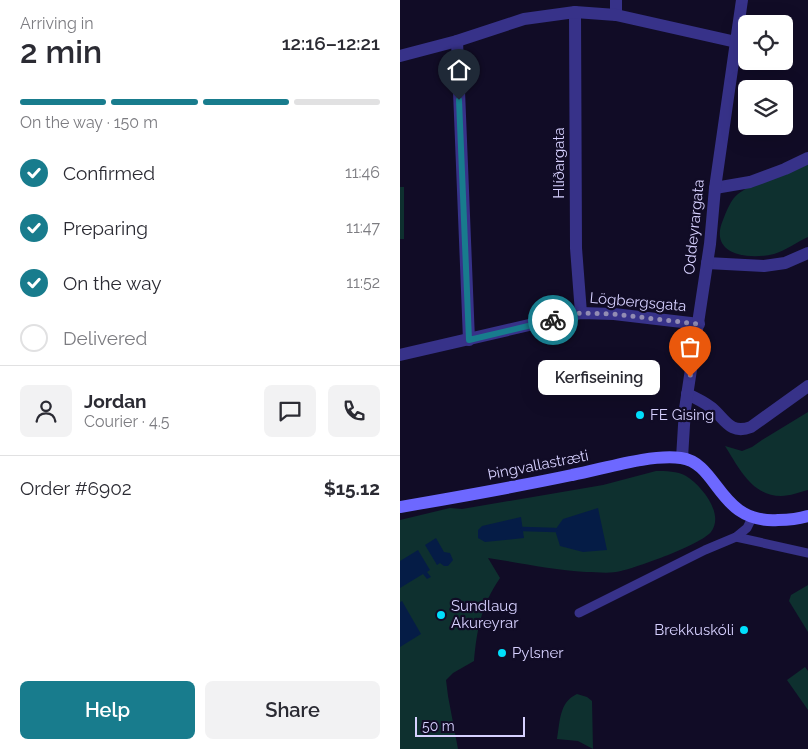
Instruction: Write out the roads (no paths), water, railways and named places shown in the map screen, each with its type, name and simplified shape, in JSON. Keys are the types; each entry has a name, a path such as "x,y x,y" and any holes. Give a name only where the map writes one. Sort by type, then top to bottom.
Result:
{"main road":[{"name":"Þingvallastræti","path":"400,507 497,491 643,461 668,457 682,458"},
{"path":"682,458 691,460 702,470 727,500 743,514 752,518 771,521 808,516"}],"street":[{"path":"616,0 616,15"},
{"name":"Oddeyrargata","path":"682,458 687,394 707,263 715,188 742,0"},
{"path":"400,56 456,41 524,19 575,12 616,15 736,42"},
{"name":"Hlíðargata","path":"575,12 576,248 580,313"},
{"path":"456,41 469,340"},
{"path":"715,188 750,182 808,158"},
{"path":"707,263 764,266 785,263 808,253"},
{"name":"Lögbergsgata","path":"400,355 580,313 614,314 698,324"},
{"path":"687,394 708,405 730,426 745,430 808,386"}],"lane":[{"path":"579,613 705,550 736,537 747,528 752,518"},
{"path":"736,537 808,553"}],"water":[{"path":"598,508 607,550 583,552 560,546 555,530 563,519"},
{"path":"521,517 524,538 485,542 478,538 478,530 482,526"},
{"path":"436,538 444,552 450,553 453,560 448,566 440,563 437,565 425,545"},
{"path":"418,550 430,570 427,572 431,577 427,579 423,574 400,588 400,561"},
{"path":"402,601 421,634 400,647 400,602"}],"waterway":[{"path":"523,529 555,530"}],"place":[{"name":"Kerfiseining","path":"690,377"},
{"name":"FE Gising","path":"640,415"},
{"name":"Sundlaug Akureyrar","path":"441,615"},
{"name":"Brekkuskóli","path":"744,630"},
{"name":"Pylsner","path":"502,653"}]}
